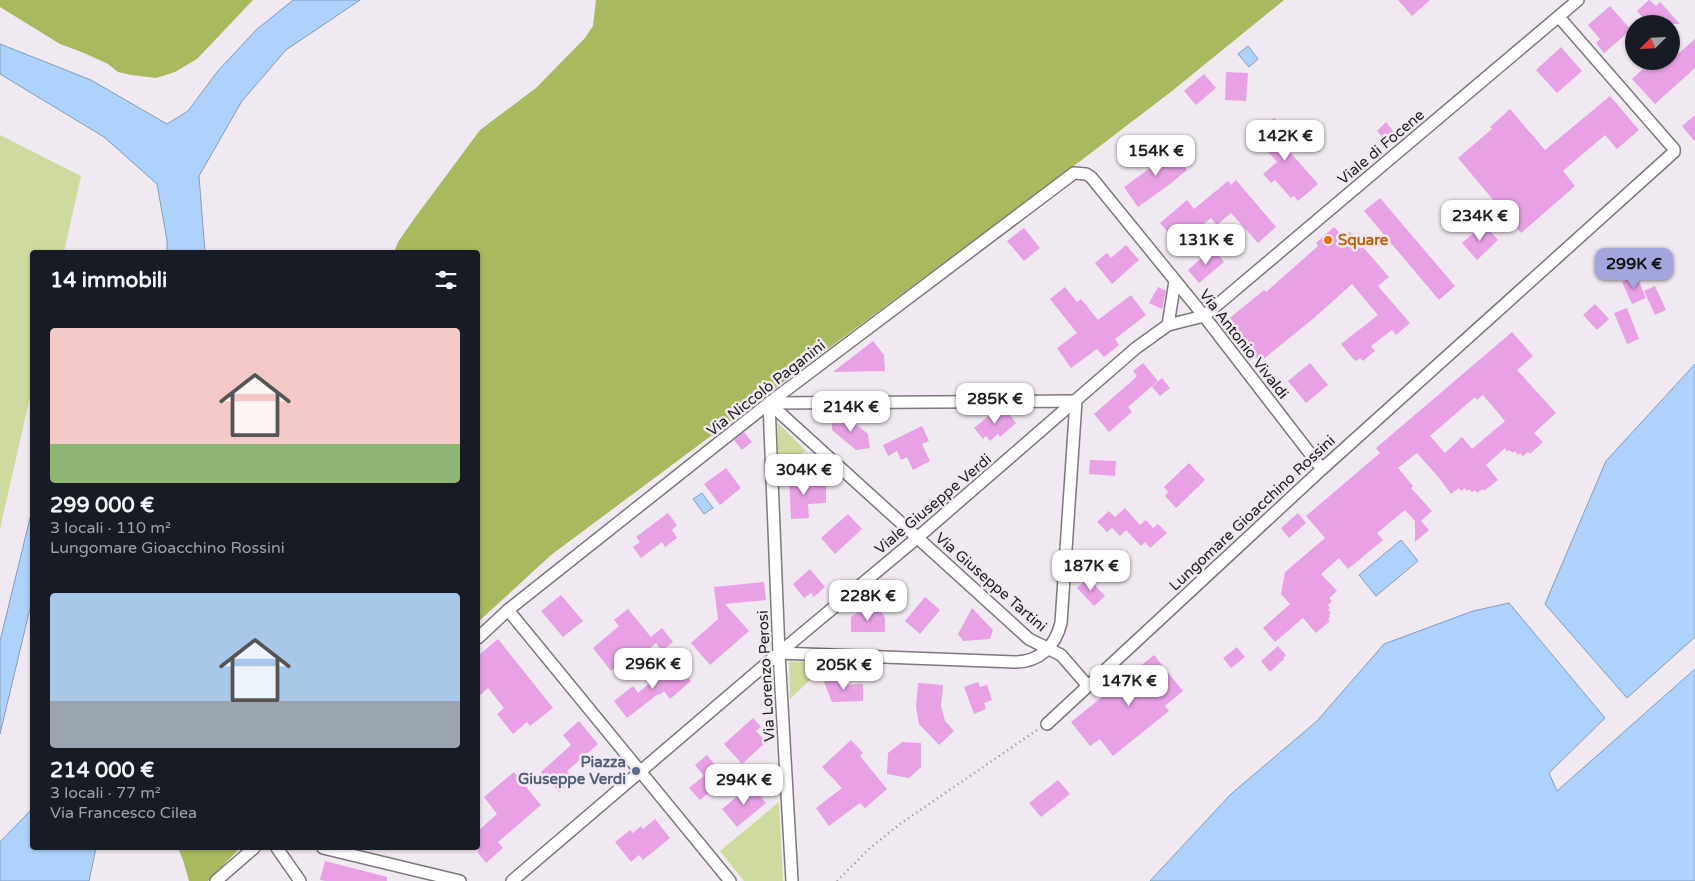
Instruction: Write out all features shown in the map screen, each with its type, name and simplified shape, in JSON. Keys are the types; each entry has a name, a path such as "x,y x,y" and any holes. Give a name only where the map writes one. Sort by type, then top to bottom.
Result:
{"street":[{"name":"Viale di Focene","path":"1204,316 1578,0"},
{"name":"Lungomare Gioacchino Rossini","path":"1047,724 1322,469 1675,150 1559,17"},
{"name":"Via Antonio Vivaldi","path":"1081,172 1090,177 1204,316 1322,469"},
{"name":"Via Niccolò Paganini","path":"480,636 508,610 769,403 1067,177 1081,172"},
{"path":"1175,281 1168,325 1204,316"},
{"name":"Viale Giuseppe Verdi","path":"512,881 917,538 1136,348 1168,325"},
{"path":"769,403 1076,401 1061,623 1056,637 1037,658 1015,662 779,653"},
{"name":"Via Giuseppe Tartini","path":"769,403 1029,639 1061,655 1088,686"},
{"name":"Via Lorenzo Perosi","path":"769,403 779,653 792,881"},
{"path":"508,610 730,881"},
{"path":"216,881 252,850"},
{"path":"279,850 300,881"},
{"path":"331,850 460,881"}],"path":[{"path":"837,881 870,848 900,824 1047,724"}],"green space":[{"path":"0,0 253,0 197,59 175,72 156,78 118,72 108,64 60,44 0,7"},
{"path":"596,0 1284,0 1172,91 1083,159 551,555 480,620 480,250 395,250 414,219 480,130 536,88 585,38 593,26"},
{"path":"0,135 81,176 64,250 30,250 30,397 0,529"},
{"path":"777,422 806,451 779,468"},
{"path":"789,661 828,663 790,699"},
{"path":"779,802 783,881 744,881 720,851"},
{"path":"179,850 238,850 208,881 189,881"}],"water":[{"path":"293,0 360,0 286,50 242,101 199,176 205,250 167,250 157,184 104,137 0,74 0,44 91,80 167,124 188,111 217,72 256,30"},
{"path":"1248,46 1258,59 1249,67 1238,54"},
{"path":"1695,364 1695,637 1627,698 1545,604 1606,461"},
{"path":"702,493 713,508 704,514 693,499"},
{"path":"30,518 30,608 0,734 0,641"},
{"path":"1401,540 1418,561 1376,596 1359,575"},
{"path":"1509,603 1605,718 1549,773 1557,791 1695,669 1695,881 1150,881 1231,794 1317,721 1384,644 1473,611"},
{"path":"30,811 30,850 96,850 89,881 0,881 0,842"}],"building":[{"path":"1398,0 1430,0 1412,16"},
{"path":"1649,0 1656,6 1660,2 1672,15 1641,15 1637,11"},
{"path":"1610,6 1625,23 1625,35 1604,53 1596,43 1600,39 1588,25"},
{"path":"1695,39 1695,68 1655,104 1632,79 1642,70 1680,70 1680,52"},
{"path":"1561,47 1582,71 1557,93 1536,70"},
{"path":"1226,72 1248,73 1246,101 1225,100"},
{"path":"1204,74 1216,88 1196,105 1184,91"},
{"path":"1610,96 1639,130 1617,149 1605,135 1563,171 1575,186 1521,233 1458,158 1492,129 1490,127 1510,109 1545,150"},
{"path":"1695,115 1695,142 1682,126"},
{"path":"1274,118 1291,137 1283,144 1318,184 1298,201 1294,196 1291,198 1275,180 1271,183 1263,174 1277,162 1254,136"},
{"path":"1386,122 1394,132 1385,140 1377,131"},
{"path":"1166,145 1187,170 1138,207 1124,187 1157,163 1152,157"},
{"path":"1236,180 1276,227 1258,243 1231,213 1217,225 1211,218 1179,245 1160,223 1187,200 1194,209 1228,181 1231,185"},
{"path":"1380,198 1455,286 1439,300 1364,211"},
{"path":"1484,224 1498,240 1477,260 1462,243"},
{"path":"1334,227 1344,237 1350,232 1389,277 1378,286 1410,323 1396,335 1392,330 1371,346 1375,351 1363,361 1360,358 1355,361 1341,344 1378,315 1352,284 1260,362 1226,321 1264,290 1266,292 1318,246 1316,243"},
{"path":"1024,228 1040,248 1024,261 1007,241"},
{"path":"1126,245 1139,260 1112,284 1095,263 1107,253 1111,258"},
{"path":"1213,248 1224,262 1199,283 1188,270"},
{"path":"1636,275 1646,298 1632,304 1622,282"},
{"path":"1655,286 1666,310 1655,315 1644,291"},
{"path":"1065,287 1077,302 1081,299 1098,320 1131,295 1146,315 1115,339 1119,345 1104,357 1097,349 1071,368 1057,348 1077,333 1050,299"},
{"path":"1158,287 1166,291 1162,309 1149,303"},
{"path":"1595,304 1609,319 1597,330 1583,315"},
{"path":"1627,308 1639,339 1627,344 1614,313"},
{"path":"1512,332 1533,356 1517,370 1556,413 1534,433 1543,442 1530,454 1528,452 1523,456 1520,453 1518,455 1515,451 1513,453 1509,450 1507,452 1505,448 1486,465 1498,480 1484,491 1483,489 1477,493 1475,490 1472,492 1469,489 1467,491 1465,488 1461,491 1459,488 1451,494 1417,453 1398,468 1413,486 1411,488 1432,511 1421,521 1429,530 1415,542 1415,521 1405,510 1377,533 1383,540 1348,569 1339,558 1321,574 1337,591 1329,598 1332,601 1328,605 1330,608 1328,610 1331,613 1328,619 1330,621 1316,633 1303,618 1275,642 1263,628 1290,604 1281,594 1285,572 1325,538 1306,516 1380,453 1376,448","holes":["1483,395 1505,421 1472,449 1462,437 1445,453 1430,436 1475,397 1477,400"]},
{"path":"873,341 884,355 885,371 833,372"},
{"path":"1143,363 1158,381 1128,407 1132,412 1109,432 1094,414 1137,376 1133,371"},
{"path":"1310,363 1328,385 1306,403 1288,381"},
{"path":"1162,378 1170,388 1160,396 1152,387"},
{"path":"997,409 1005,409 1016,423 1000,437 998,434 990,441 986,436 983,439 974,428"},
{"path":"844,415 868,434 870,448 856,450 832,430 832,419"},
{"path":"922,426 929,441 922,444 930,461 913,470 907,457 901,460 897,451 888,456 883,445"},
{"path":"744,432 752,442 742,450 734,440"},
{"path":"1090,460 1116,461 1115,476 1089,474"},
{"path":"1189,463 1205,480 1176,508 1165,496 1168,492 1164,487"},
{"path":"726,468 741,488 720,505 704,484"},
{"path":"808,474 808,486 826,485 826,503 808,504 809,518 791,519 789,476"},
{"path":"1125,508 1140,525 1146,520 1153,528 1158,524 1167,533 1150,548 1145,542 1141,546 1126,530 1120,536 1112,528 1107,532 1097,522 1109,511 1115,517"},
{"path":"668,513 677,525 672,530 677,538 665,547 662,542 641,558 633,547 640,542 636,537"},
{"path":"1298,513 1306,523 1289,538 1281,528"},
{"path":"848,514 862,529 835,554 821,538"},
{"path":"810,569 825,587 814,597 811,593 804,598 793,584"},
{"path":"1088,578 1105,596 1094,606 1077,588"},
{"path":"764,582 766,600 725,604 749,631 710,665 691,643 718,619 714,587"},
{"path":"561,595 583,621 563,637 541,611"},
{"path":"925,597 940,610 920,634 905,621"},
{"path":"972,608 993,630 990,639 963,641 958,634"},
{"path":"628,609 651,637 662,628 673,642 662,651 656,643 644,653 640,648 611,671 593,648 619,626 614,620"},
{"path":"864,609 881,611 885,618 885,632 851,632 851,617"},
{"path":"498,639 553,708 530,726 527,722 513,734 497,714 504,708 488,688 480,695 480,654"},
{"path":"1278,646 1286,655 1270,672 1261,661"},
{"path":"1237,647 1245,657 1231,668 1223,658"},
{"path":"1154,655 1183,691 1165,706 1169,711 1113,756 1100,739 1090,746 1071,722"},
{"path":"674,662 691,681 670,699 664,691 658,694 627,718 614,701 633,686 638,693"},
{"path":"840,676 843,685 863,684 863,701 832,702 824,682"},
{"path":"978,682 980,687 987,685 992,700 984,703 986,709 974,714 964,687"},
{"path":"918,683 943,685 941,706 945,721 954,731 939,745 919,724 916,707"},
{"path":"753,718 761,727 756,731 766,742 742,764 724,744"},
{"path":"579,721 598,744 567,771 574,779 559,792 541,772 571,745 563,735"},
{"path":"851,740 863,753 860,756 887,789 865,808 860,803 829,826 816,808 842,788 822,767"},
{"path":"902,742 921,743 921,767 909,778 887,774 888,753"},
{"path":"707,755 726,778 700,800 689,788 704,776 695,765"},
{"path":"514,772 541,805 498,842 503,848 486,863 478,853 478,850 480,850 480,829 497,814 484,797"},
{"path":"1058,780 1070,794 1041,817 1029,803"},
{"path":"751,785 766,803 737,827 722,809"},
{"path":"655,819 670,838 643,860 639,855 631,862 615,842 630,830 633,833 641,826 643,829"},
{"path":"325,861 387,877 387,881 320,880"}],"place":[{"name":"Square","path":"1328,240"},
{"name":"Piazza Giuseppe Verdi","path":"636,771"}]}
